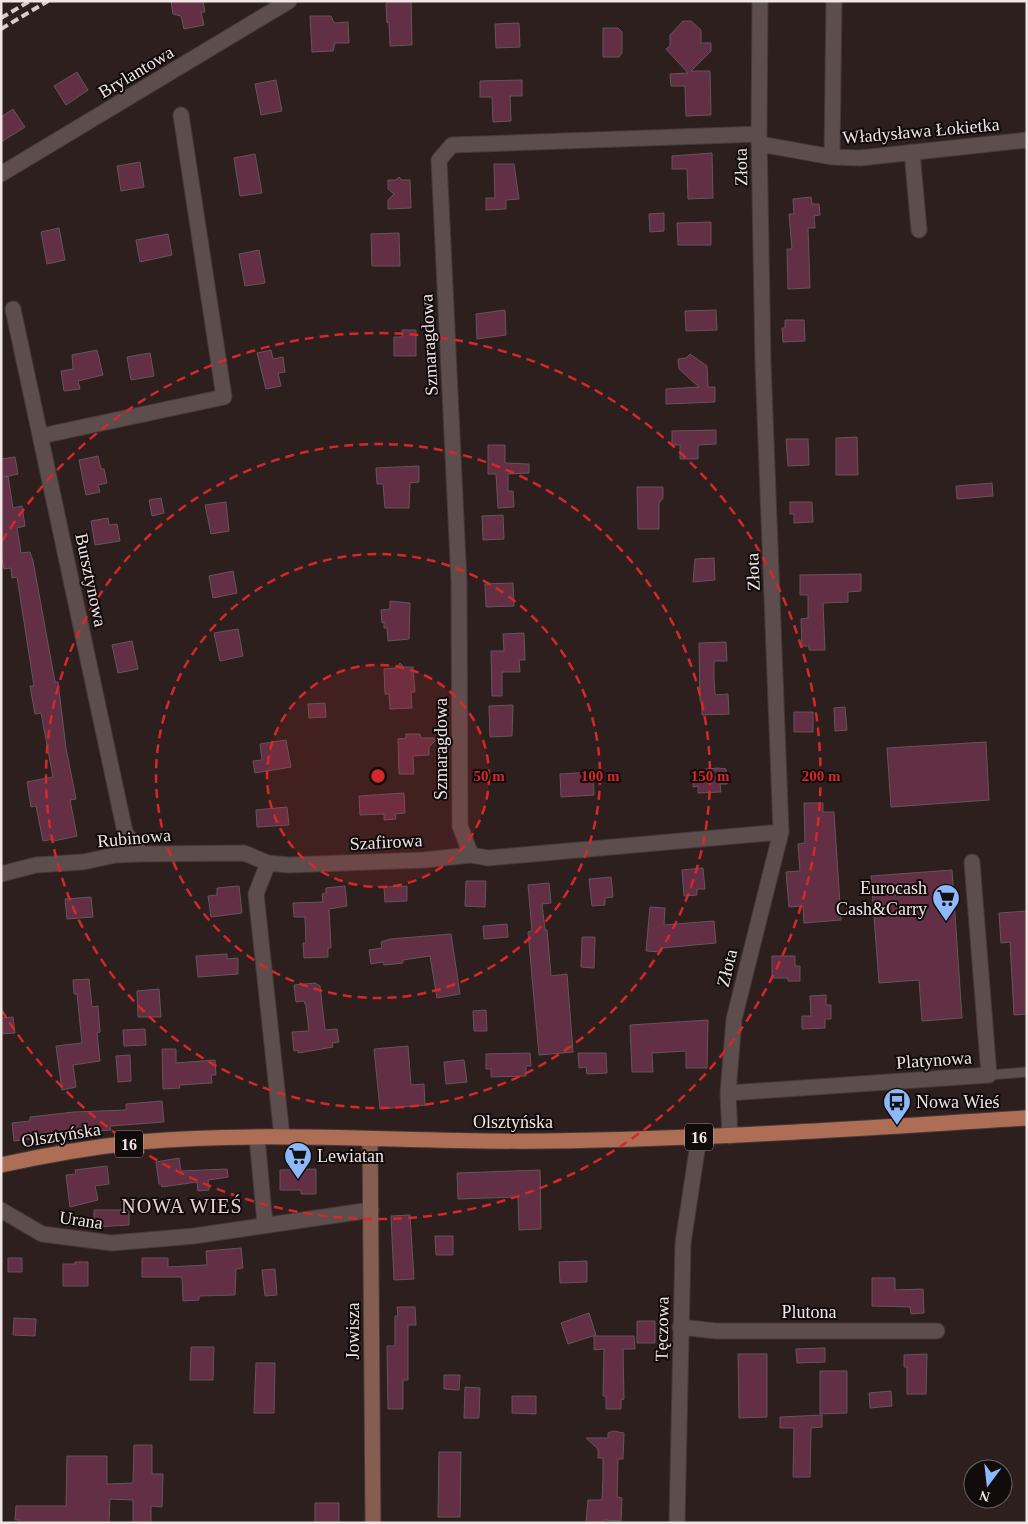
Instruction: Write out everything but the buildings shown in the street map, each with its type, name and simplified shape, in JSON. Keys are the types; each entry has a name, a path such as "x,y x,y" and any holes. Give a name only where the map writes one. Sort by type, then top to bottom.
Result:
{"main road":[{"name":"Olsztyńska","path":"1,1165 140,1142 258,1137 546,1141 699,1137 1027,1118"}],"street":[{"name":"Brylantowa","path":"1,174 288,1"},
{"name":"Złota","path":"730,1136 728,1093 734,1019 780,832 763,362 759,139 760,1"},
{"path":"832,157 834,1"},
{"path":"41,436 224,397 182,115"},
{"name":"Władysława Łokietka","path":"759,139 832,157 860,158 1027,140"},
{"name":"Szmaragdowa","path":"471,855 460,826 459,582 439,160 452,145 759,139"},
{"path":"912,152 919,230"},
{"name":"Bursztynowa","path":"13,309 125,832 141,854"},
{"name":"Szafirowa","path":"268,863 289,865 359,863 424,860 471,855 488,858 780,832"},
{"name":"Rubinowa","path":"1,874 36,865 83,862 116,855 244,853 268,863"},
{"name":"Platynowa","path":"728,1093 989,1075 972,862"},
{"path":"268,863 256,894 282,1137"},
{"path":"258,1137 266,1224"},
{"name":"Tęczowa","path":"677,1523 683,1243 699,1137"},
{"name":"Jowisza","path":"370,1139 373,1523"},
{"name":"Urana","path":"1,1210 42,1234 112,1243 194,1236 370,1210"},
{"name":"Plutona","path":"680,1327 716,1331 937,1331"}],"lane":[{"path":"989,1075 1027,1072"}],"railway":[{"path":"1,18 30,1"},
{"path":"1,29 48,1"}],"place":[{"name":"Eurocash Cash&Carry","path":"946,922"},
{"name":"Nowa Wieś","path":"897,1126"},
{"name":"Lewiatan","path":"298,1180"}],"district":[{"name":"NOWA WIEŚ","path":"182,1206"}]}
